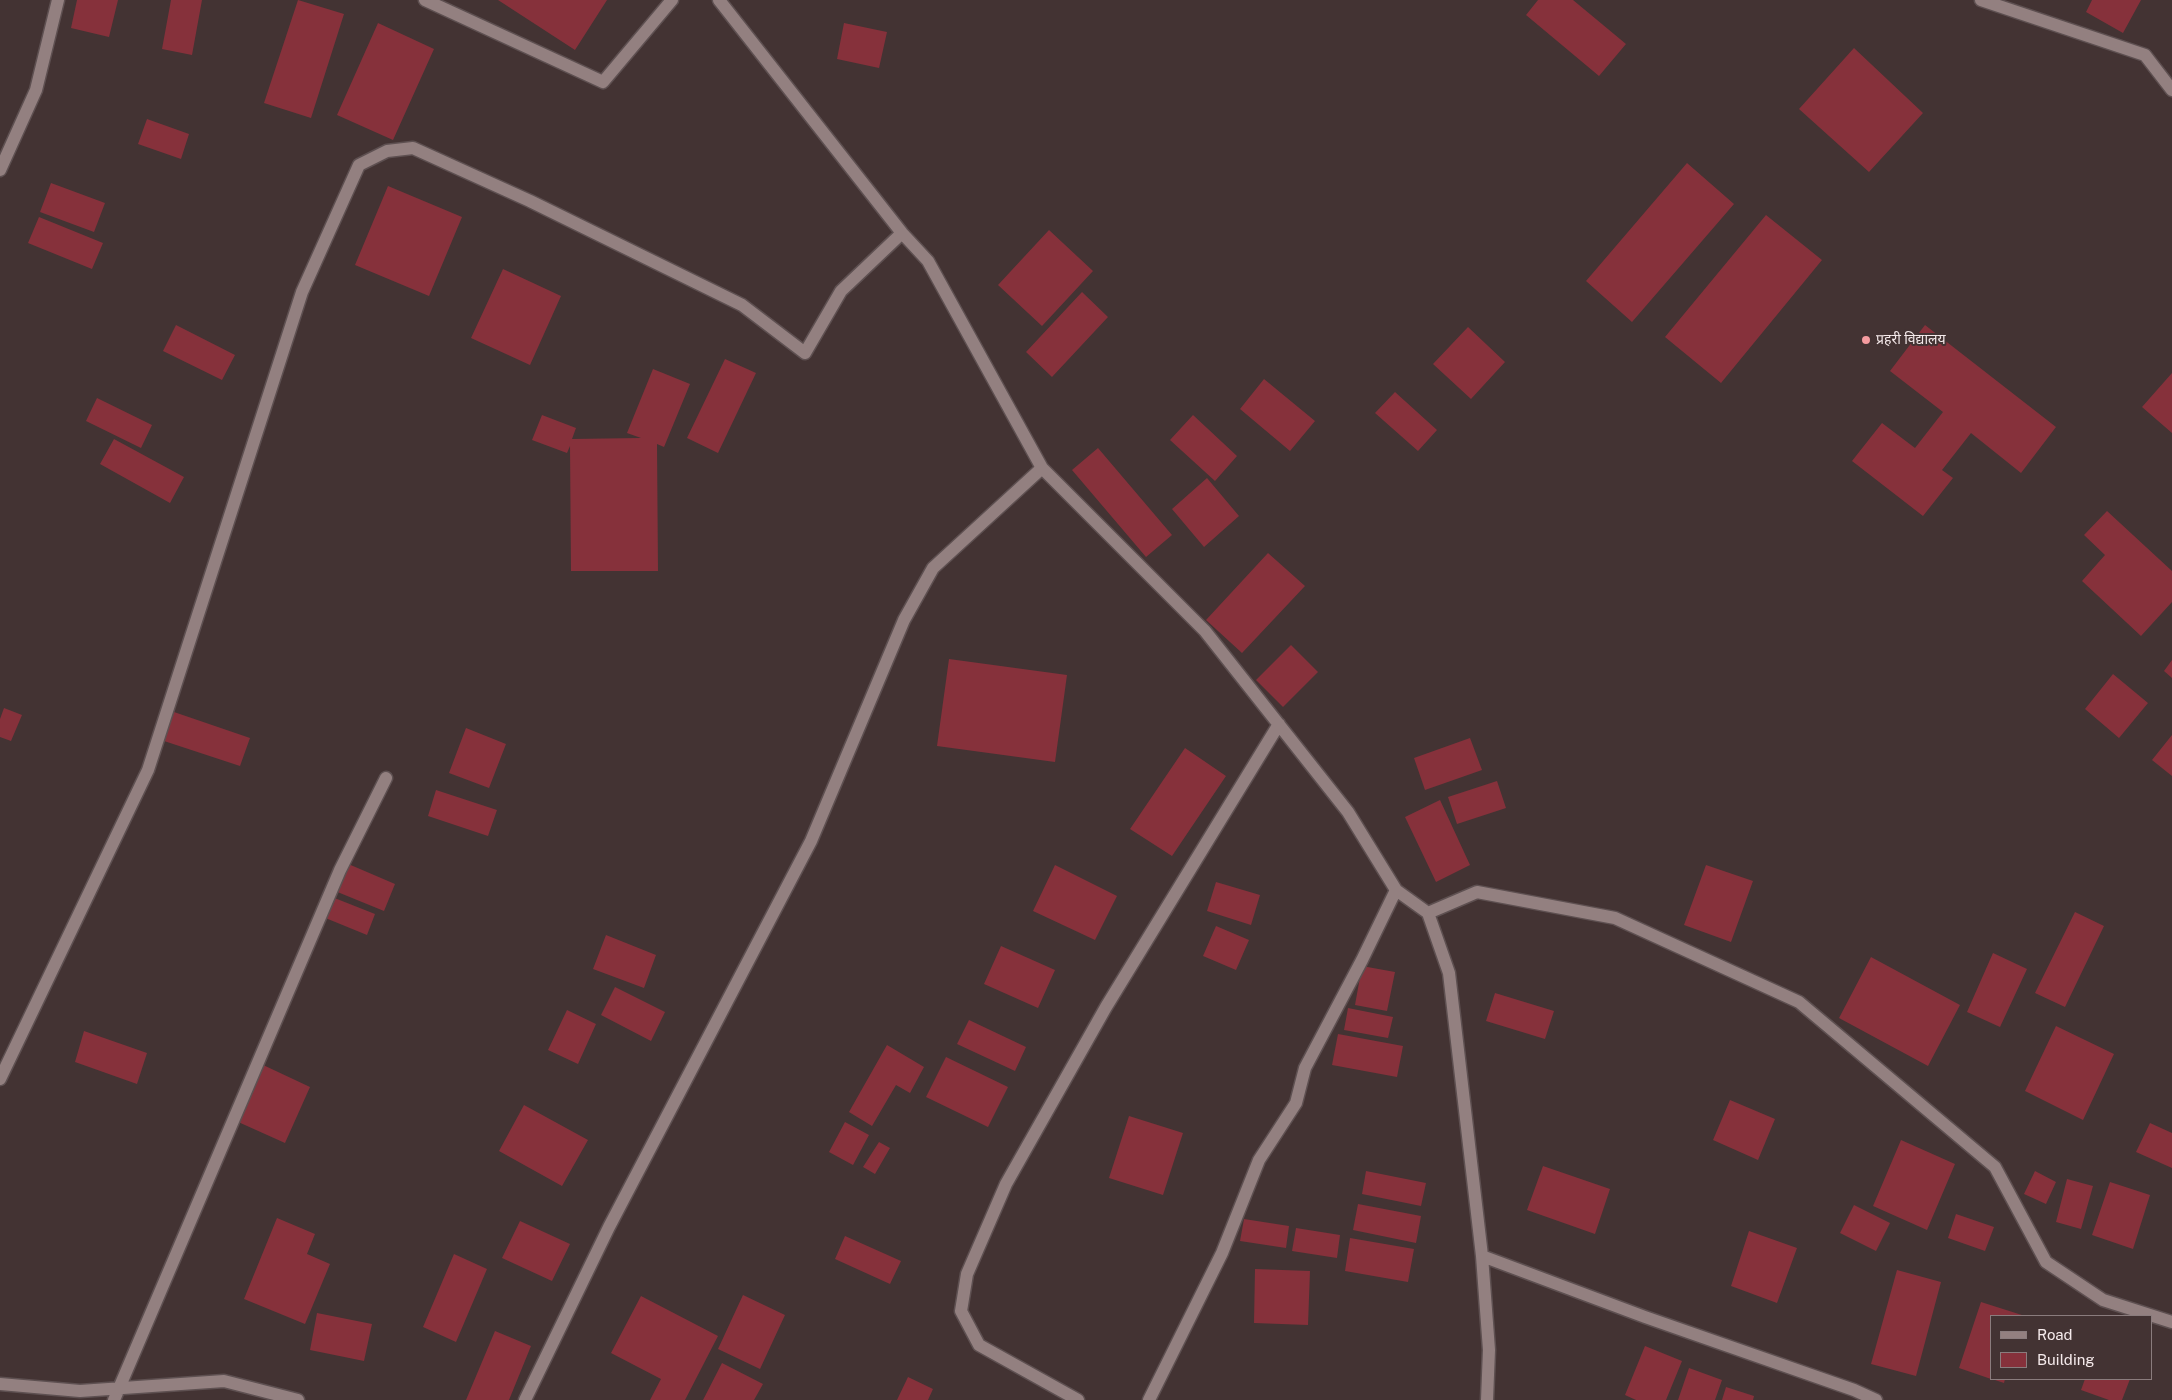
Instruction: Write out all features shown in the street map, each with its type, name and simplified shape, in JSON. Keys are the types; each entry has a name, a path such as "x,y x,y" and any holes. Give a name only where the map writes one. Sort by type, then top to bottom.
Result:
{"street":[{"path":"0,170 36,90 58,0"},
{"path":"425,0 603,82 672,0"},
{"path":"719,0 902,233 928,262 1042,468 1205,631 1348,812 1396,890 1428,913 1450,973 1482,1256 1489,1350 1487,1400"},
{"path":"1981,0 2144,55 2172,90"},
{"path":"0,1078 148,770 302,292 358,165 387,150 413,148 530,201 742,305 805,353 841,292 902,233"},
{"path":"526,1400 609,1227 811,841 904,620 933,568 1042,468"},
{"path":"1078,1400 979,1345 961,1311 967,1274 1010,1176 1106,1007 1279,724"},
{"path":"114,1400 340,870 386,778"},
{"path":"1149,1400 1222,1253 1259,1160 1296,1104 1305,1068 1362,960 1396,890"},
{"path":"1428,913 1477,892 1615,918 1799,1002 1995,1167 2046,1262 2103,1300 2150,1315"},
{"path":"1482,1256 1644,1317 1854,1390 1876,1400"},
{"path":"2152,1316 2172,1322"},
{"path":"0,1384 80,1390 119,1386 224,1381 298,1400"}],"building":[{"path":"77,0 118,0 109,37 71,28"},
{"path":"171,0 202,0 192,55 162,49"},
{"path":"298,0 344,14 311,118 264,103"},
{"path":"498,0 607,0 575,50"},
{"path":"1538,0 1573,0 1626,44 1599,76 1526,15"},
{"path":"2092,0 2141,0 2123,33 2086,12"},
{"path":"378,23 434,49 393,140 337,115"},
{"path":"844,23 887,32 879,68 837,59"},
{"path":"1854,48 1923,113 1869,172 1799,109"},
{"path":"147,119 189,134 181,159 138,144"},
{"path":"1687,163 1734,204 1632,322 1586,281"},
{"path":"51,183 105,203 94,232 40,212"},
{"path":"388,186 462,217 429,296 355,265"},
{"path":"1766,215 1822,260 1721,383 1665,337"},
{"path":"39,217 103,243 92,269 28,243"},
{"path":"1049,230 1093,271 1042,326 998,285"},
{"path":"503,269 561,296 530,365 471,338"},
{"path":"1082,292 1108,317 1052,377 1026,352"},
{"path":"176,325 235,355 222,380 163,351"},
{"path":"1925,325 2056,427 2021,473 1971,433 1942,470 1953,478 1923,516 1852,461 1882,423 1915,448 1943,412 1890,371"},
{"path":"1468,327 1505,362 1471,399 1433,364"},
{"path":"725,359 756,373 718,453 687,438"},
{"path":"653,369 690,384 664,447 657,444 658,571 571,571 570,446 567,453 532,440 542,415 576,428 572,439 641,438 627,433"},
{"path":"2172,373 2172,433 2142,407"},
{"path":"1264,379 1315,421 1290,451 1240,409"},
{"path":"1395,392 1437,430 1418,451 1375,413"},
{"path":"97,398 152,425 141,448 86,421"},
{"path":"1193,415 1237,456 1215,481 1170,440"},
{"path":"114,439 184,477 170,503 100,464"},
{"path":"1098,448 1172,535 1146,557 1072,470"},
{"path":"1207,478 1239,516 1204,547 1172,509"},
{"path":"2107,511 2172,571 2172,602 2141,636 2082,581 2105,555 2084,535"},
{"path":"1268,553 1305,586 1242,653 1206,620"},
{"path":"1291,645 1318,672 1283,707 1256,680"},
{"path":"949,659 1067,675 1055,762 937,746"},
{"path":"2172,660 2172,678 2164,671"},
{"path":"2113,674 2148,703 2119,738 2085,709"},
{"path":"4,708 22,715 11,741 0,737 0,719"},
{"path":"174,712 250,738 240,766 164,741"},
{"path":"466,728 506,744 489,788 449,773"},
{"path":"2172,735 2172,776 2152,760"},
{"path":"1470,738 1482,770 1425,790 1414,758"},
{"path":"1185,748 1226,776 1172,856 1130,829"},
{"path":"1497,781 1506,808 1457,824 1448,797"},
{"path":"436,790 497,810 488,836 428,816"},
{"path":"1440,800 1470,865 1436,882 1405,817"},
{"path":"346,863 395,884 384,911 335,891"},
{"path":"1055,865 1117,896 1095,940 1033,911"},
{"path":"1706,865 1753,881 1731,942 1684,925"},
{"path":"1216,882 1260,895 1251,925 1207,911"},
{"path":"332,897 375,914 367,935 323,917"},
{"path":"2075,912 2104,926 2065,1007 2035,993"},
{"path":"1216,926 1249,940 1236,970 1203,956"},
{"path":"606,935 656,955 644,988 593,969"},
{"path":"1001,946 1055,970 1038,1008 984,984"},
{"path":"1993,953 2027,969 2000,1027 1967,1012"},
{"path":"1871,957 1960,1005 1928,1066 1839,1018"},
{"path":"1362,966 1395,972 1387,1011 1355,1005"},
{"path":"615,987 665,1012 651,1041 601,1015"},
{"path":"1495,993 1554,1011 1545,1039 1486,1021"},
{"path":"1348,1008 1393,1017 1388,1038 1344,1030"},
{"path":"567,1010 596,1024 578,1064 548,1050"},
{"path":"969,1020 1026,1047 1015,1071 957,1044"},
{"path":"2056,1026 2114,1054 2083,1120 2025,1091"},
{"path":"84,1031 147,1053 137,1084 75,1062"},
{"path":"1338,1034 1403,1046 1397,1077 1332,1065"},
{"path":"887,1045 924,1067 910,1093 896,1085 872,1126 849,1112"},
{"path":"946,1057 1008,1087 988,1127 926,1097"},
{"path":"261,1064 310,1087 285,1143 236,1121"},
{"path":"1730,1100 1775,1119 1758,1160 1713,1140"},
{"path":"524,1105 588,1140 562,1186 499,1151"},
{"path":"1129,1116 1183,1133 1163,1195 1109,1178"},
{"path":"845,1122 869,1135 853,1165 829,1152"},
{"path":"2150,1123 2172,1133 2172,1168 2136,1152"},
{"path":"1901,1140 1955,1164 1927,1230 1873,1206"},
{"path":"879,1142 890,1148 875,1174 863,1167"},
{"path":"1543,1166 1610,1189 1595,1234 1527,1210"},
{"path":"1366,1171 1426,1183 1421,1206 1362,1194"},
{"path":"2035,1171 2056,1182 2046,1204 2024,1194"},
{"path":"2067,1179 2093,1186 2081,1229 2056,1222"},
{"path":"2110,1182 2150,1195 2133,1249 2092,1235"},
{"path":"1358,1204 1421,1216 1416,1243 1353,1230"},
{"path":"1854,1205 1890,1223 1876,1251 1840,1233"},
{"path":"1956,1214 1994,1227 1985,1251 1948,1238"},
{"path":"277,1218 315,1234 307,1254 330,1264 305,1324 244,1299"},
{"path":"1244,1219 1289,1226 1286,1248 1240,1241"},
{"path":"520,1221 570,1244 552,1281 502,1258"},
{"path":"1296,1228 1340,1235 1337,1258 1292,1251"},
{"path":"1749,1231 1797,1248 1777,1303 1731,1286"},
{"path":"845,1236 901,1261 890,1284 835,1259"},
{"path":"1350,1238 1414,1249 1408,1282 1345,1271"},
{"path":"454,1254 487,1269 456,1342 423,1327"},
{"path":"1255,1269 1310,1271 1308,1325 1254,1323"},
{"path":"1897,1270 1941,1282 1916,1376 1871,1364"},
{"path":"743,1295 785,1315 760,1369 718,1349"},
{"path":"641,1296 718,1336 685,1400 650,1400 661,1379 611,1353"},
{"path":"1981,1302 2022,1315 1990,1315 1990,1379 1959,1368"},
{"path":"317,1313 372,1324 364,1361 310,1350"},
{"path":"495,1331 531,1346 509,1400 466,1400"},
{"path":"1645,1346 1682,1361 1666,1400 1636,1400 1625,1395"},
{"path":"722,1363 763,1384 754,1400 703,1400"},
{"path":"1689,1368 1722,1380 1715,1400 1678,1400"},
{"path":"908,1377 933,1389 928,1400 897,1400"},
{"path":"2085,1380 2130,1380 2122,1400 2109,1400 2081,1390"},
{"path":"1726,1387 1754,1396 1753,1400 1722,1400"}],"place":[{"name":"प्रहरी विद्यालय","path":"1866,340"}]}
